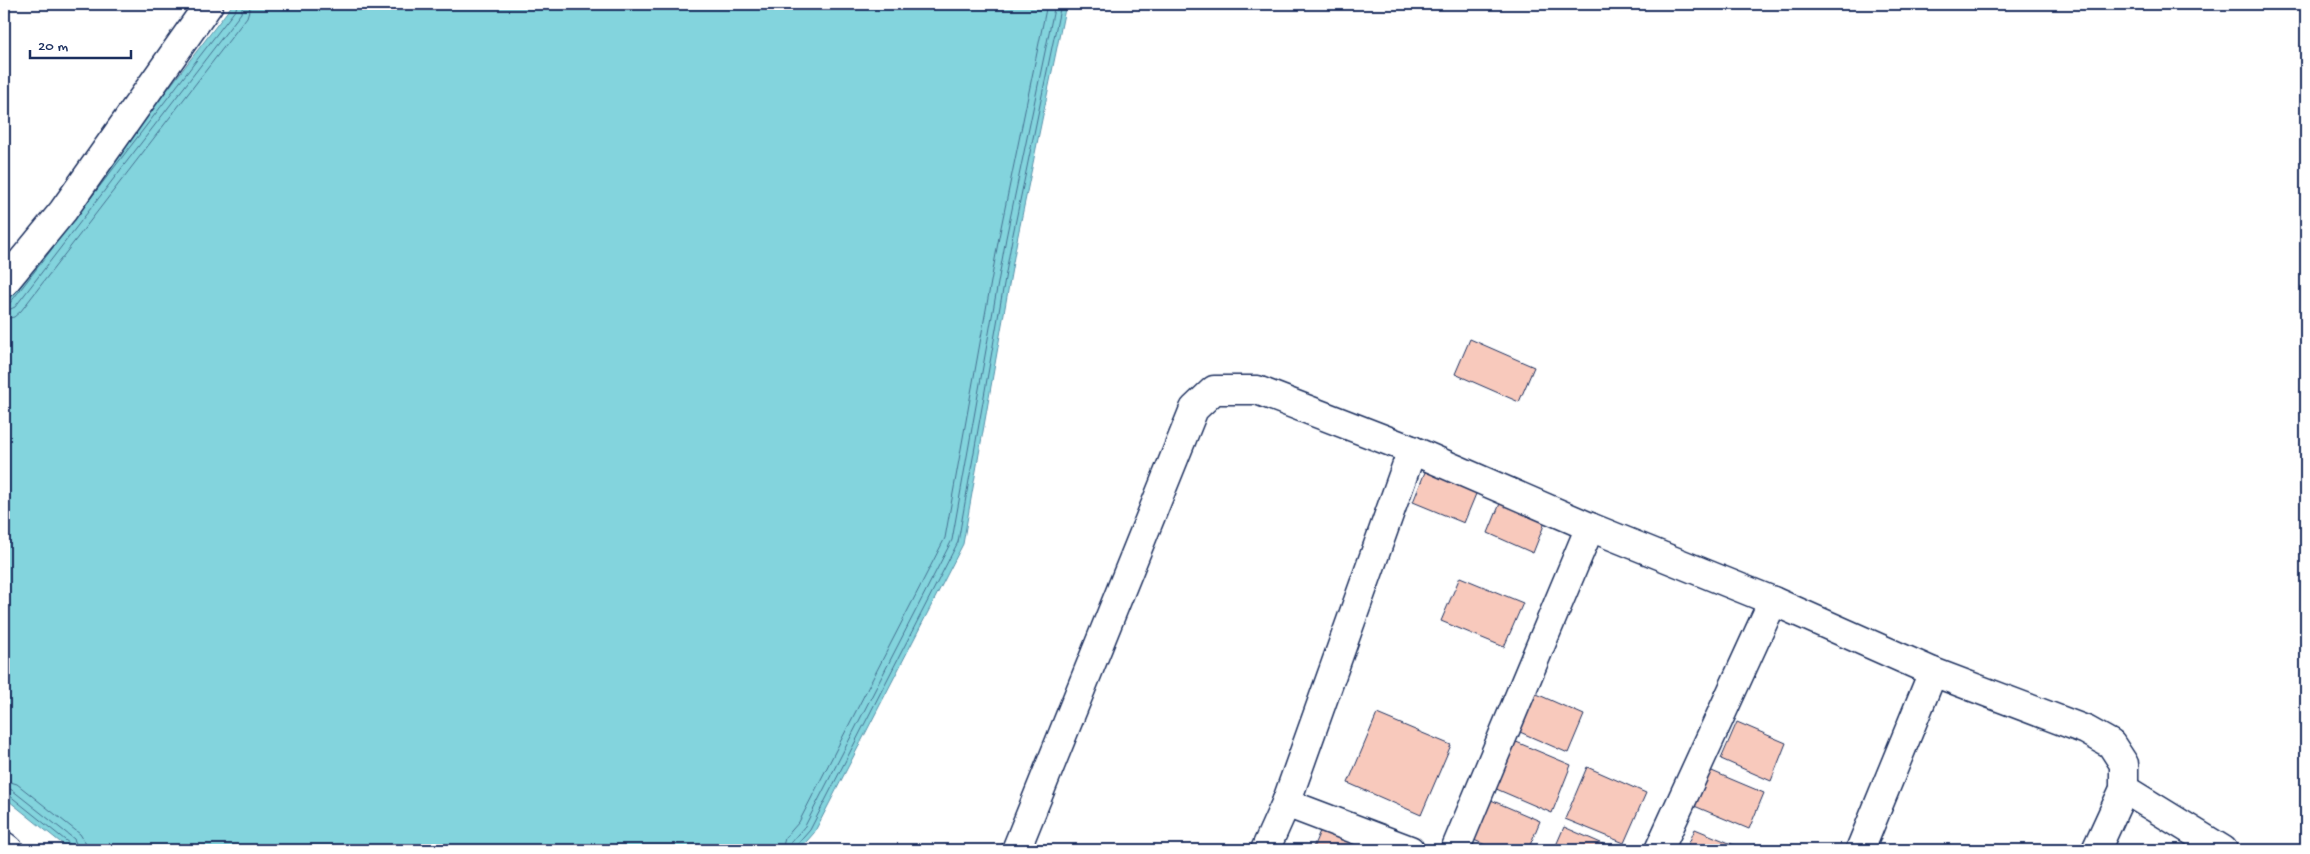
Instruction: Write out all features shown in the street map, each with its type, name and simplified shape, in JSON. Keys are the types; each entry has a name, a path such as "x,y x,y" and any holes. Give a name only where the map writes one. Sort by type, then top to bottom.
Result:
{"street":[{"path":"4,283 63,211 210,4"},
{"path":"1016,850 1194,409 1214,390 1257,390 1412,450 1934,672 2086,730 2111,744 2124,764 2124,789 2096,850"},
{"path":"1265,850 1286,803 1412,450"},
{"path":"1455,850 1590,527"},
{"path":"1659,850 1773,602"},
{"path":"1860,850 1934,672"},
{"path":"2124,789 2223,850"},
{"path":"1286,803 1410,850"},
{"path":"4,846 9,850"}],"water":[{"path":"233,4 1066,4 1017,240 963,544 814,833 799,850 70,850 4,797 4,303"}],"building":[{"path":"1470,339 1534,367 1519,402 1455,374"},
{"path":"1427,467 1478,489 1464,523 1413,502"},
{"path":"1501,501 1546,520 1533,553 1488,533"},
{"path":"1460,577 1523,603 1504,647 1441,621"},
{"path":"1530,691 1584,715 1568,753 1513,729"},
{"path":"1377,714 1451,745 1421,815 1348,783"},
{"path":"1737,722 1786,743 1771,781 1721,759"},
{"path":"1514,741 1571,765 1552,813 1494,788"},
{"path":"1587,767 1646,793 1624,843 1565,819"},
{"path":"1707,769 1764,793 1749,829 1692,805"},
{"path":"1484,797 1540,821 1528,850 1497,850 1467,837"},
{"path":"1323,824 1367,842 1364,850 1312,850"},
{"path":"1564,827 1617,850 1554,850"},
{"path":"1695,829 1744,849 1686,850"}]}
